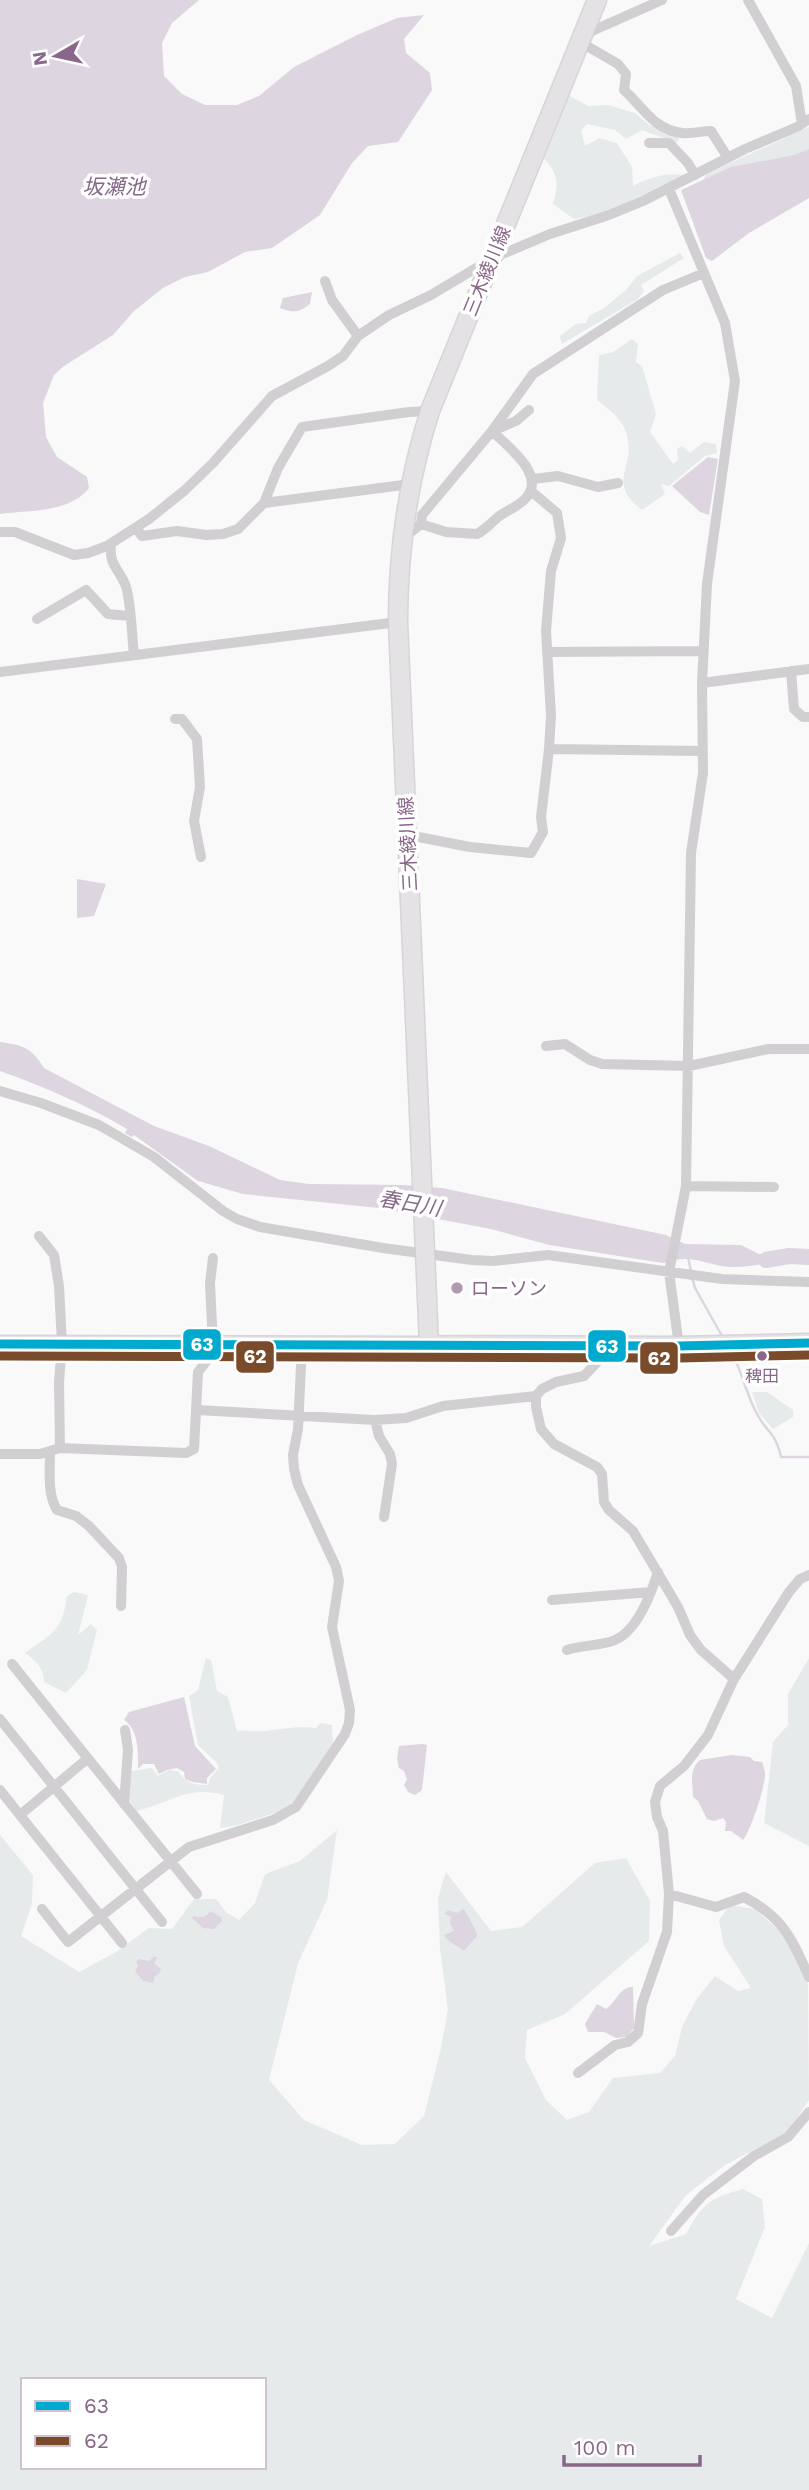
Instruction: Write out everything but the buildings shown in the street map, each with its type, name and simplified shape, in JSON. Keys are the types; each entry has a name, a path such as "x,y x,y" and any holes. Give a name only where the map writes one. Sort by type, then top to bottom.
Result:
{"main road":[{"name":"三木綾川線","path":"429,1345 398,622 402,532 418,447 430,411 597,0"},
{"path":"0,1344 679,1346 809,1343"}],"street":[{"path":"662,0 582,39 618,64 626,74 624,90 651,120 680,133 711,131 728,158"},
{"path":"0,532 15,532 74,555 88,553 110,544 136,528 193,481 272,396 343,356 358,336 389,315 431,295 493,258 550,234 609,215 669,189 805,121 796,86 748,0"},
{"path":"649,143 669,144 688,163 695,175"},
{"path":"669,189 725,323 735,380 707,584 702,683 703,773 691,853 686,1186 670,1270 679,1346"},
{"path":"402,532 412,531 421,524 422,515 492,431 533,374 663,290 704,273"},
{"path":"325,281 332,300 358,336"},
{"path":"492,431 516,421 529,410"},
{"path":"136,528 142,536 177,531 206,535 223,534 238,529 264,503 278,468 302,427 430,411"},
{"path":"408,835 470,847 531,853 543,832 541,817 551,715 546,631 551,571 561,538 557,513 532,485 523,462 492,431"},
{"path":"421,524 446,532 477,534 499,516 517,506 532,485 558,476 598,487 618,484"},
{"path":"264,503 411,484"},
{"path":"110,544 113,565 126,585 134,655"},
{"path":"37,619 86,590 108,614 129,616"},
{"path":"0,672 398,622"},
{"path":"547,652 704,651"},
{"path":"702,683 809,669"},
{"path":"791,671 794,709 803,717 809,717"},
{"path":"175,719 182,719 197,739 200,787 194,821 201,857"},
{"path":"549,749 702,751"},
{"path":"546,1046 565,1044 590,1060 602,1064 689,1066 768,1049 809,1049"},
{"path":"0,1091 74,1114 128,1140 237,1219 285,1233 472,1260 493,1261 533,1255 572,1256 722,1279 809,1282"},
{"path":"686,1186 774,1187"},
{"path":"39,1236 54,1255 62,1344 51,1489 54,1505 57,1510 76,1516 89,1526 119,1558 122,1567 121,1606"},
{"path":"0,1454 40,1454 55,1450 186,1452 194,1449 198,1372 208,1362 213,1345 210,1283 213,1258"},
{"path":"42,1909 68,1942 189,1847 273,1819 296,1807 345,1734 350,1710 332,1627 339,1581 336,1567 298,1485 294,1469 302,1345"},
{"path":"603,1345 600,1359 584,1376 556,1382 542,1389 536,1396 541,1430 554,1444 597,1467 602,1474 604,1502 609,1510 633,1531 678,1607 690,1635 701,1650 734,1679"},
{"path":"197,1409 375,1420 406,1418 443,1406 536,1396"},
{"path":"375,1420 392,1464 384,1517"},
{"path":"567,1650 613,1641 625,1634 649,1601 658,1572"},
{"path":"578,2073 615,2045 628,2042 638,2033 642,2004 667,1932 669,1894 663,1831 655,1802 660,1786 684,1766 708,1735 734,1679 789,1592 800,1579 809,1575"},
{"path":"552,1600 652,1592"},
{"path":"12,1664 197,1894"},
{"path":"0,1719 162,1922"},
{"path":"124,1804 128,1750 125,1730"},
{"path":"20,1815 88,1759"},
{"path":"0,1790 122,1943"},
{"path":"669,1894 716,1908 744,1897 760,1906 788,1932 809,1977"},
{"path":"671,2231 703,2195 754,2156 788,2137 809,2112"}],"shaded area":[{"path":"566,94 588,106 608,105 635,113 649,125 680,136 677,143 642,130 626,139 615,130 587,124 581,130 585,146 599,138 617,143 632,167 633,186 659,176 687,175 603,214 574,219 553,204 555,176 550,165 539,153"},
{"path":"809,127 809,155 702,183 706,174"},
{"path":"680,253 684,258 641,285 644,291 638,299 562,344 560,336 576,324 586,323 589,316 626,290 637,276"},
{"path":"632,339 638,344 636,362 642,366 656,414 650,432 673,464 678,460 677,449 682,446 690,453 704,442 716,444 717,453 705,456 669,486 661,484 665,494 642,510 631,500 623,482 629,444 624,427 610,410 597,400 599,355 613,352"},
{"path":"752,1392 767,1392 793,1410 793,1417 773,1429 759,1413"},
{"path":"74,1592 88,1595 78,1635 91,1624 97,1630 87,1670 66,1693 44,1682 41,1669 25,1653 49,1636 59,1625 67,1596"},
{"path":"206,1658 211,1660 217,1691 228,1697 237,1731 316,1728 321,1723 332,1725 333,1744 304,1791 287,1809 220,1828 224,1795 211,1792 189,1794 137,1811 128,1799 131,1771 152,1768 158,1776 169,1770 178,1771 190,1782 208,1785 210,1778 219,1768 198,1745 189,1696 198,1690"},
{"path":"809,1658 809,1846 764,1823 773,1742 788,1725 788,1694"},
{"path":"337,1830 327,1900 298,1963 269,2080 304,2120 362,2145 395,2144 424,2116 448,2010 440,1948 438,1898 446,1872 491,1931 522,1927 595,1863 626,1858 650,1901 649,1941 565,2014 527,2030 525,2058 546,2100 567,2120 589,2112 613,2078 660,2073 675,2056 682,2027 696,2000 715,1976 738,1991 751,1988 724,1946 719,1920 730,1905 755,1909 785,1936 808,1982 809,2100 787,2133 725,2165 686,2195 649,2246 686,2234 702,2209 722,2196 743,2189 762,2199 765,2227 736,2299 772,2318 809,2243 809,2490 0,2490 0,1835 33,1875 32,1904 21,1936 79,1972 116,1952 149,1928 172,1929 194,1899 216,1899 226,1912 239,1920 255,1903 265,1874 300,1861"}],"water":[{"name":"坂瀬池","path":"0,0 199,0 172,23 162,43 164,76 182,94 205,105 237,105 259,96 294,67 357,35 397,18 424,15 404,39 406,53 430,73 432,90 398,142 368,146 352,163 320,215 272,248 245,252 208,272 185,277 163,288 134,311 113,335 54,375 43,403 46,437 57,457 87,477 89,488 81,496 60,506 0,514"},
{"path":"809,149 809,198 749,233 712,261 706,258 681,190 731,167 795,155"},
{"path":"312,292 310,304 299,311 280,308 283,298"},
{"path":"708,457 718,459 709,515 700,512 672,486"},
{"path":"77,879 106,884 94,916 77,918"},
{"path":"0,1042 26,1049 44,1068 154,1126 209,1146 280,1180 309,1184 442,1188 666,1235 685,1244 741,1245 759,1254 790,1258 741,1267 683,1259 663,1263 549,1245 491,1229 379,1208 243,1194 198,1181 134,1135 132,1137 125,1133 127,1129 112,1120 33,1083 0,1071"},
{"path":"184,1697 195,1746 216,1769 207,1778 207,1784 185,1779 184,1772 177,1768 159,1774 154,1764 143,1764 138,1769 135,1735 124,1720 129,1712"},
{"path":"427,1745 422,1790 415,1795 408,1792 404,1785 407,1779 404,1771 399,1768 397,1759 399,1746"},
{"path":"732,1755 750,1757 754,1761 762,1762 765,1773 757,1808 743,1840 731,1831 725,1831 726,1822 723,1818 714,1821 707,1819 693,1797 692,1782 696,1764 700,1760"},
{"path":"464,1909 477,1936 464,1951 444,1935 454,1931 450,1923 451,1917 445,1914 448,1910 457,1913"},
{"path":"210,1911 221,1917 222,1921 214,1929 203,1928 192,1918 205,1916"},
{"path":"155,1956 157,1958 154,1963 161,1969 159,1974 155,1976 153,1983 143,1981 135,1971 138,1966 136,1962 139,1959 149,1961"},
{"path":"629,1987 633,1987 634,2028 627,2037 616,2038 604,2032 588,2032 585,2024 597,2004 606,2009"}],"waterway":[{"name":"春日川","path":"766,1260 789,1256 809,1257"},
{"path":"688,1257 691,1271"},
{"path":"692,1277 695,1288 722,1336"},
{"path":"731,1351 753,1406 773,1437 781,1457 809,1457"}],"transit line":[{"name":"63","path":"0,1344 679,1346 809,1343"},
{"name":"62","path":"0,1356 679,1358 809,1355"}],"place":[{"name":"ローソン","path":"457,1288"},
{"name":"稗田","path":"762,1356"}]}
